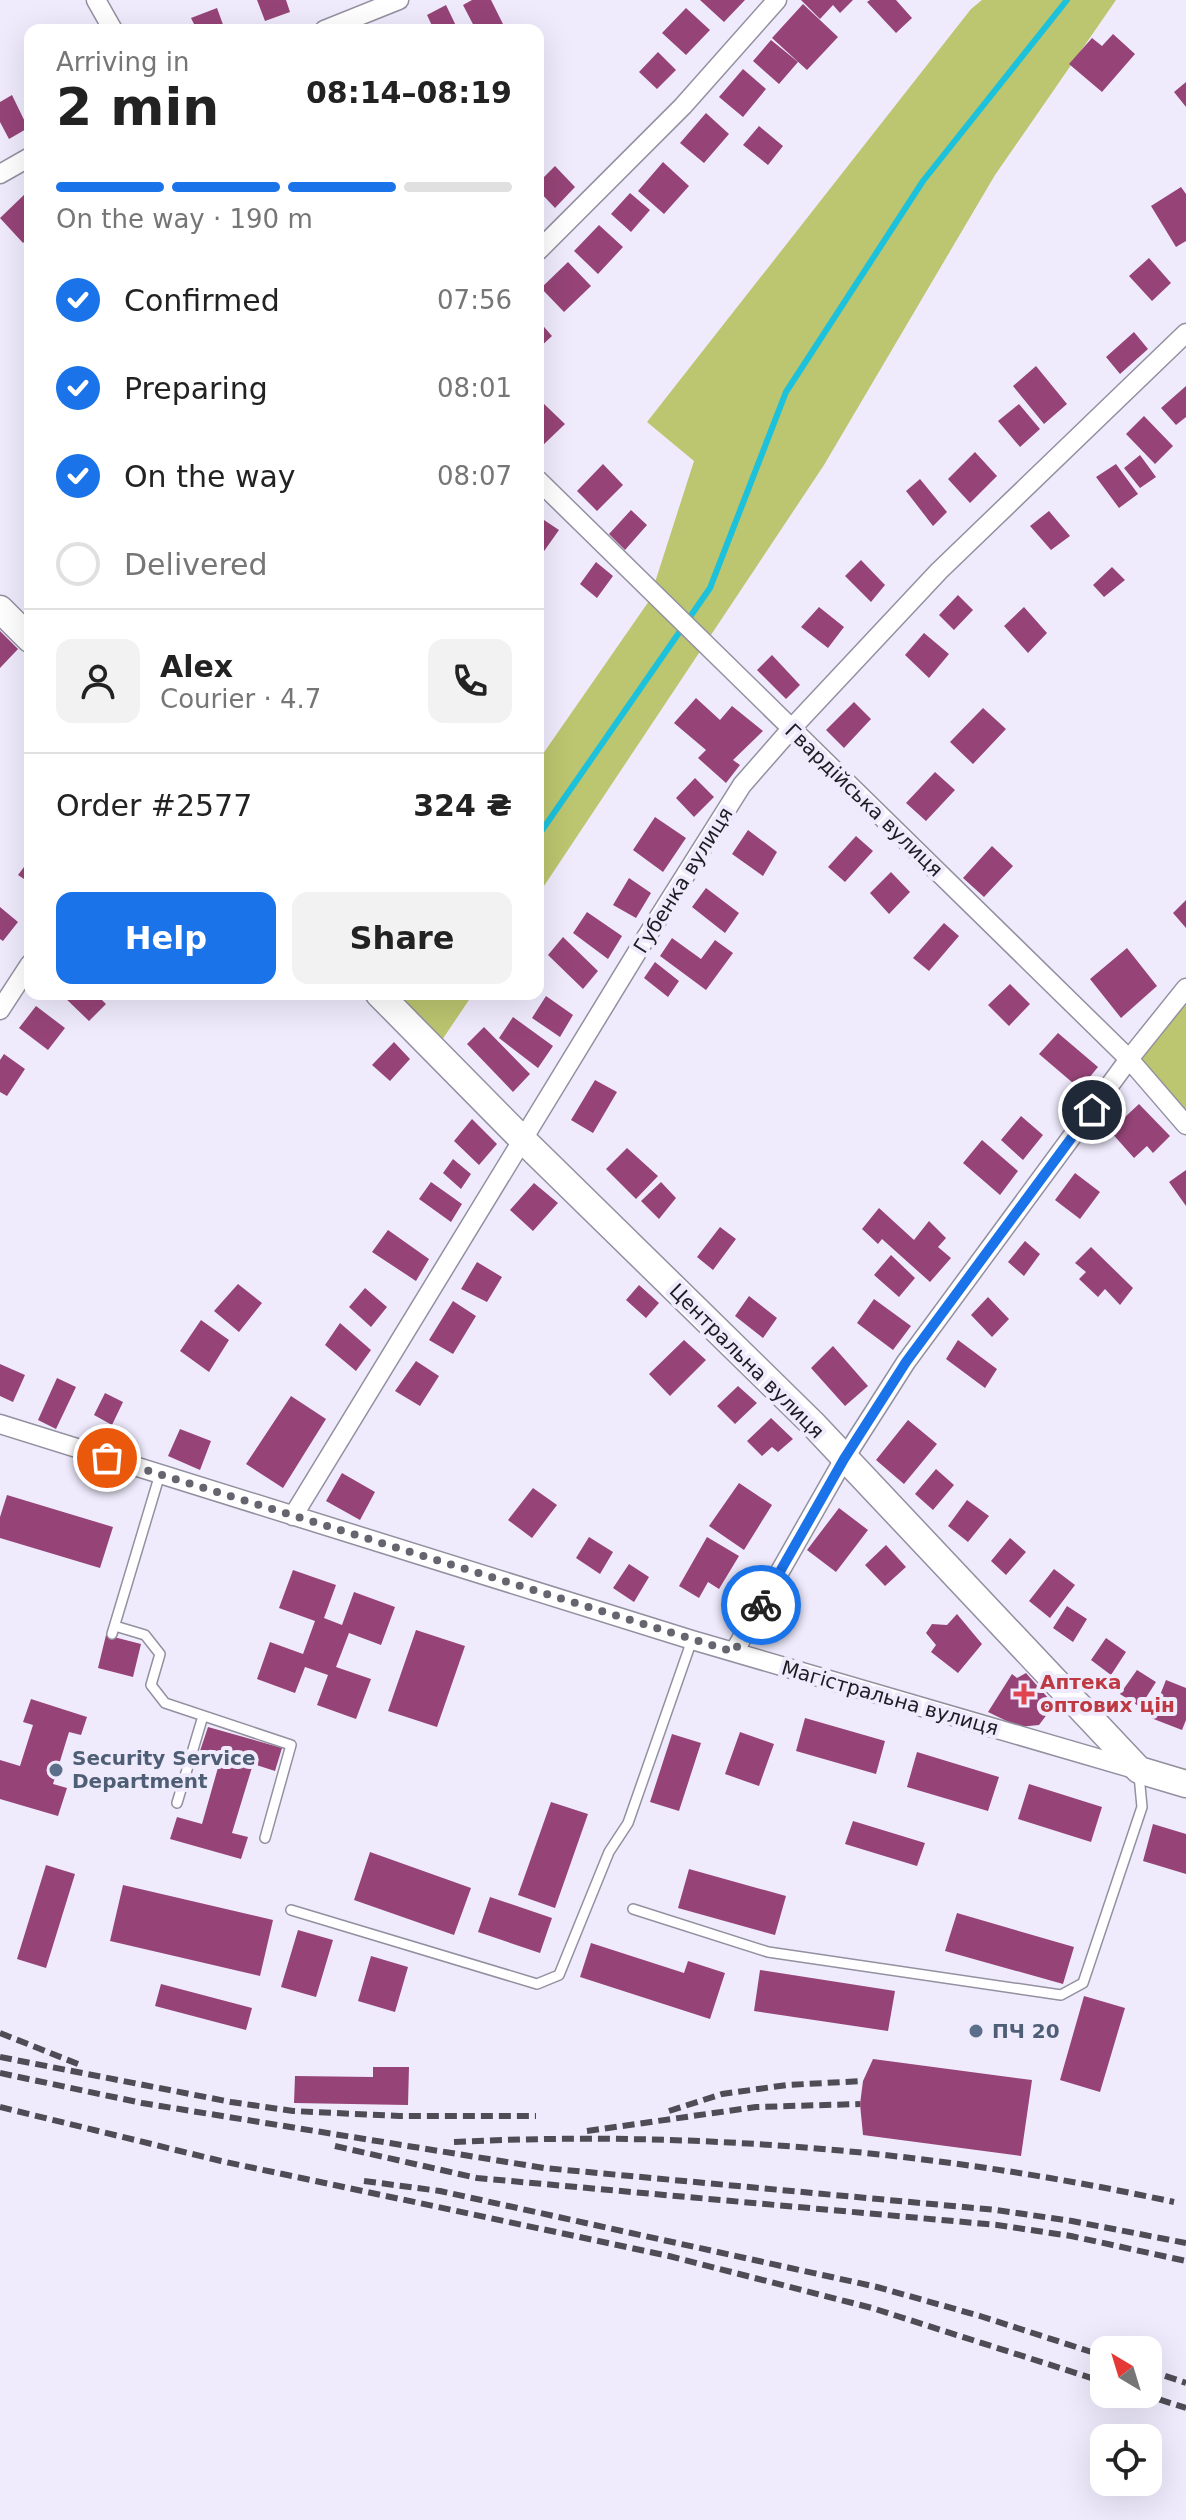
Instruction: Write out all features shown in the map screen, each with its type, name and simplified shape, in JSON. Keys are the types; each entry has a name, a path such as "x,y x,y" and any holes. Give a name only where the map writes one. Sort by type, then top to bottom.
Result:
{"main road":[{"path":"0,609 24,633"},
{"name":"Центральна вулиця","path":"385,1000 812,1423 1139,1770 1186,1784"}],"street":[{"path":"96,0 110,24"},
{"path":"339,24 399,0"},
{"path":"544,245 683,106 777,0"},
{"path":"0,174 24,160"},
{"name":"Губенка вулиця","path":"293,1516 742,785 939,571 1186,333"},
{"name":"Гвардійська вулиця","path":"544,486 1129,1059 1186,1125"},
{"path":"0,1010 24,973"},
{"path":"734,1652 844,1459 906,1362 1129,1059 1186,988"},
{"name":"Магістральна вулиця","path":"0,1424 692,1640 1139,1770"}],"lane":[{"path":"160,1474 114,1630 145,1635 160,1654 151,1685 165,1703 291,1745 265,1838"},
{"path":"291,1910 537,1984 559,1975 609,1852 628,1823 692,1640"},
{"path":"177,1803 203,1716"},
{"path":"633,1909 768,1952 1061,1995 1083,1983 1142,1807 1139,1770"}],"green space":[{"path":"982,0 1116,0 995,175 824,465 544,886 544,752 649,601 694,461 647,422 971,9"},
{"path":"1186,988 1186,1125 1129,1059"},
{"path":"398,1000 469,1000 440,1043"}],"building":[{"path":"257,0 286,0 290,12 265,21"},
{"path":"472,0 491,0 503,24 473,24 463,5"},
{"path":"700,0 745,0 724,22"},
{"path":"801,0 853,0 840,13 833,5 820,19"},
{"path":"896,0 912,18 896,33 867,2"},
{"path":"803,4 838,37 807,70 772,38"},
{"path":"446,5 455,24 431,24 427,15"},
{"path":"217,8 223,24 194,24 191,18"},
{"path":"686,8 710,30 686,55 662,33"},
{"path":"1113,34 1135,54 1102,92 1069,64 1092,38 1102,46"},
{"path":"771,40 798,62 779,84 753,61"},
{"path":"658,52 676,70 657,89 639,72"},
{"path":"743,69 766,89 743,117 719,97"},
{"path":"1186,82 1186,107 1174,92"},
{"path":"12,95 24,120 24,130 9,139 0,122 0,102"},
{"path":"706,113 729,134 704,163 680,143"},
{"path":"759,126 783,146 768,165 743,145"},
{"path":"663,162 689,186 664,214 638,191"},
{"path":"555,166 575,187 555,208 544,196 544,177"},
{"path":"1181,187 1186,194 1186,241 1176,247 1151,206"},
{"path":"630,193 650,210 631,232 611,214"},
{"path":"24,195 23,243 0,218"},
{"path":"599,225 623,247 598,274 574,251"},
{"path":"1149,258 1171,283 1152,301 1129,276"},
{"path":"568,262 591,286 564,312 544,291 544,285"},
{"path":"544,327 552,336 544,343"},
{"path":"1134,332 1148,349 1120,374 1106,357"},
{"path":"1036,366 1067,404 1044,424 1013,386"},
{"path":"1186,386 1186,417 1176,425 1161,408"},
{"path":"544,404 565,424 544,444"},
{"path":"1019,404 1040,429 1020,447 998,421"},
{"path":"1144,416 1173,446 1155,464 1126,434"},
{"path":"975,452 997,476 970,503 948,479"},
{"path":"1140,455 1156,477 1140,488 1124,468"},
{"path":"603,464 623,485 597,511 577,491"},
{"path":"1116,464 1138,494 1119,508 1096,477"},
{"path":"920,479 947,512 933,526 906,491"},
{"path":"631,510 647,525 625,550 609,534"},
{"path":"1049,511 1070,536 1051,550 1030,526"},
{"path":"544,520 559,530 544,551"},
{"path":"861,560 885,585 871,602 845,576"},
{"path":"596,562 613,576 597,598 580,584"},
{"path":"1112,567 1125,580 1104,597 1093,585"},
{"path":"958,595 973,610 954,630 939,615"},
{"path":"819,607 844,627 828,648 801,627"},
{"path":"1024,607 1047,633 1028,653 1004,626"},
{"path":"0,631 18,649 0,668"},
{"path":"924,633 949,654 929,678 905,655"},
{"path":"772,655 800,685 786,699 757,670"},
{"path":"696,698 720,720 732,706 763,731 733,760 740,765 726,783 698,758 706,750 674,723"},
{"path":"854,702 871,719 844,748 826,730"},
{"path":"983,708 1006,729 973,764 950,742"},
{"path":"935,772 955,790 926,821 906,803"},
{"path":"695,778 714,797 694,817 676,798"},
{"path":"655,817 686,838 663,872 633,850"},
{"path":"748,830 777,852 763,876 732,854"},
{"path":"856,836 873,851 845,882 828,867"},
{"path":"992,846 1013,866 984,897 963,878"},
{"path":"891,872 910,892 889,914 870,893"},
{"path":"629,878 651,893 636,918 613,905"},
{"path":"706,888 739,913 725,933 692,907"},
{"path":"1186,900 1186,928 1173,913"},
{"path":"0,907 18,922 3,941 0,939"},
{"path":"587,912 622,936 608,959 573,933"},
{"path":"944,923 959,936 929,971 913,958"},
{"path":"563,937 598,971 583,989 548,955"},
{"path":"672,938 701,959 715,940 733,953 706,990 660,956"},
{"path":"1127,948 1157,986 1121,1018 1090,979"},
{"path":"655,962 679,981 668,997 644,978"},
{"path":"1010,984 1030,1004 1009,1026 988,1005"},
{"path":"546,996 573,1015 560,1037 532,1018"},
{"path":"67,1000 102,1000 106,1004 89,1021"},
{"path":"36,1006 65,1028 48,1050 19,1028"},
{"path":"513,1017 553,1046 538,1068 499,1038"},
{"path":"484,1027 530,1074 513,1092 467,1044"},
{"path":"1058,1033 1098,1067 1080,1089 1039,1054"},
{"path":"394,1042 410,1059 390,1081 372,1065"},
{"path":"4,1054 25,1069 7,1096 0,1092 0,1060"},
{"path":"595,1080 617,1092 593,1133 571,1120"},
{"path":"1139,1104 1170,1136 1153,1153 1147,1146 1134,1158 1110,1131"},
{"path":"1021,1116 1043,1135 1023,1160 1001,1140"},
{"path":"472,1119 497,1144 479,1165 454,1141"},
{"path":"982,1140 1018,1171 1000,1195 963,1163"},
{"path":"627,1148 658,1176 636,1199 606,1169"},
{"path":"453,1159 471,1174 461,1189 443,1173"},
{"path":"1186,1170 1186,1206 1169,1182"},
{"path":"1075,1173 1100,1192 1080,1219 1055,1200"},
{"path":"431,1182 462,1204 451,1222 419,1199"},
{"path":"661,1182 676,1198 659,1219 641,1201"},
{"path":"534,1183 558,1203 533,1231 510,1210"},
{"path":"879,1208 914,1240 929,1221 946,1238 938,1247 951,1258 930,1282 882,1239 878,1244 862,1229"},
{"path":"720,1227 736,1239 713,1270 697,1257"},
{"path":"388,1230 429,1259 416,1281 372,1252"},
{"path":"1025,1241 1040,1254 1024,1276 1008,1262"},
{"path":"1091,1247 1133,1288 1120,1305 1105,1289 1098,1297 1079,1279 1086,1272 1075,1263"},
{"path":"891,1255 915,1278 899,1297 874,1275"},
{"path":"477,1262 502,1277 487,1302 461,1289"},
{"path":"238,1284 262,1303 239,1332 214,1311"},
{"path":"639,1285 659,1303 646,1318 626,1300"},
{"path":"365,1288 387,1307 371,1327 349,1307"},
{"path":"749,1296 777,1318 763,1338 735,1316"},
{"path":"988,1297 1009,1319 992,1337 971,1315"},
{"path":"874,1299 911,1326 893,1350 857,1323"},
{"path":"453,1301 476,1316 453,1354 429,1340"},
{"path":"201,1320 229,1340 209,1372 180,1351"},
{"path":"340,1323 371,1350 356,1371 325,1345"},
{"path":"684,1340 706,1360 670,1396 649,1374"},
{"path":"958,1340 997,1369 985,1388 946,1359"},
{"path":"833,1346 868,1386 845,1406 811,1368"},
{"path":"416,1361 439,1376 420,1406 395,1391"},
{"path":"0,1364 25,1375 13,1402 0,1396"},
{"path":"57,1378 76,1387 56,1429 38,1420"},
{"path":"738,1386 757,1403 735,1424 717,1406"},
{"path":"105,1393 123,1402 112,1425 94,1415"},
{"path":"291,1396 326,1419 283,1488 246,1464"},
{"path":"771,1418 793,1439 778,1452 772,1447 762,1456 747,1441"},
{"path":"908,1420 937,1444 904,1484 876,1460"},
{"path":"180,1429 211,1441 200,1470 168,1456"},
{"path":"936,1469 954,1485 933,1510 915,1494"},
{"path":"342,1473 375,1492 360,1520 326,1501"},
{"path":"739,1483 772,1505 744,1550 709,1526"},
{"path":"533,1488 557,1505 532,1538 508,1520"},
{"path":"7,1495 113,1527 100,1568 0,1538 0,1517"},
{"path":"967,1500 989,1516 968,1542 948,1526"},
{"path":"839,1508 868,1530 836,1572 807,1550"},
{"path":"589,1537 613,1552 600,1574 576,1558"},
{"path":"707,1537 739,1556 719,1589 708,1582 699,1598 679,1586"},
{"path":"1010,1538 1026,1552 1006,1575 991,1561"},
{"path":"886,1545 906,1567 885,1586 865,1565"},
{"path":"629,1564 649,1577 634,1602 613,1588"},
{"path":"1054,1569 1075,1585 1050,1618 1029,1601"},
{"path":"293,1570 336,1585 324,1618 342,1625 354,1592 395,1607 381,1645 349,1633 336,1667 371,1679 356,1719 317,1705 328,1675 305,1667 295,1693 257,1679 270,1642 303,1654 315,1621 279,1608"},
{"path":"1067,1606 1087,1619 1073,1642 1053,1628"},
{"path":"957,1614 982,1644 958,1673 931,1652 936,1645 926,1633 932,1624 947,1625"},
{"path":"416,1630 465,1646 437,1727 388,1711"},
{"path":"106,1635 141,1644 133,1677 98,1668"},
{"path":"1106,1638 1126,1652 1111,1675 1091,1660"},
{"path":"1137,1670 1156,1682 1140,1707 1120,1694"},
{"path":"1026,1673 1049,1699 1048,1713 1039,1725 1019,1727 988,1712 1012,1674 1017,1678"},
{"path":"1166,1680 1186,1688 1186,1720 1182,1730 1151,1718"},
{"path":"31,1699 87,1717 81,1735 69,1732 53,1784 67,1788 58,1816 0,1799 0,1760 20,1766 33,1725 23,1722"},
{"path":"805,1718 885,1741 876,1774 796,1751"},
{"path":"208,1727 282,1748 275,1771 253,1764 232,1833 248,1837 241,1859 170,1839 177,1817 202,1824 221,1757 200,1751"},
{"path":"740,1732 774,1744 759,1786 725,1774"},
{"path":"672,1734 701,1743 679,1811 650,1802"},
{"path":"917,1752 999,1777 988,1811 907,1787"},
{"path":"1029,1784 1102,1807 1091,1842 1018,1819"},
{"path":"551,1802 588,1814 555,1908 518,1895"},
{"path":"853,1821 925,1843 917,1866 845,1844"},
{"path":"1153,1824 1186,1834 1186,1874 1143,1861"},
{"path":"370,1852 471,1888 454,1935 354,1900"},
{"path":"46,1865 75,1874 46,1968 17,1959"},
{"path":"689,1869 786,1896 775,1935 678,1908"},
{"path":"123,1885 273,1920 260,1976 110,1941"},
{"path":"490,1897 552,1918 540,1953 478,1932"},
{"path":"957,1913 1074,1947 1063,1984 945,1951"},
{"path":"298,1930 333,1940 316,1997 281,1987"},
{"path":"591,1943 684,1973 688,1961 725,1973 710,2019 580,1977"},
{"path":"371,1956 408,1967 395,2012 358,2001"},
{"path":"760,1970 895,1991 888,2031 754,2011"},
{"path":"161,1984 252,2008 246,2030 155,2006"},
{"path":"1084,1996 1125,2008 1100,2092 1060,2080"},
{"path":"873,2059 1032,2080 1021,2156 863,2135 860,2104 863,2081"},
{"path":"373,2067 409,2067 408,2105 294,2103 295,2076 373,2077"}],"waterway":[{"path":"544,827 710,588 786,392 923,181 1067,0"}],"railway":[{"path":"0,2033 78,2064"},
{"path":"0,2057 293,2111 399,2116 536,2116"},
{"path":"0,2073 142,2103 544,2168 996,2210 1186,2243"},
{"path":"669,2111 722,2094 787,2085 863,2081"},
{"path":"587,2131 756,2107 860,2104"},
{"path":"0,2107 221,2161 669,2256 872,2308 1090,2378"},
{"path":"454,2142 635,2139 816,2148 996,2169 1174,2202"},
{"path":"335,2146 477,2178 997,2225 1071,2236 1186,2261"},
{"path":"364,2181 440,2191 877,2287 1090,2351"},
{"path":"1162,2375 1186,2383"},
{"path":"1162,2400 1186,2408"}],"way so far":[{"path":"107,1458 734,1652 761,1605"}],"place":[{"name":"Аптека оптових цін","path":"1024,1694"},
{"name":"Security Service Department","path":"56,1770"},
{"name":"ПЧ 20","path":"976,2031"}],"route":[{"path":"761,1605 844,1459 906,1362 1092,1110"}]}
